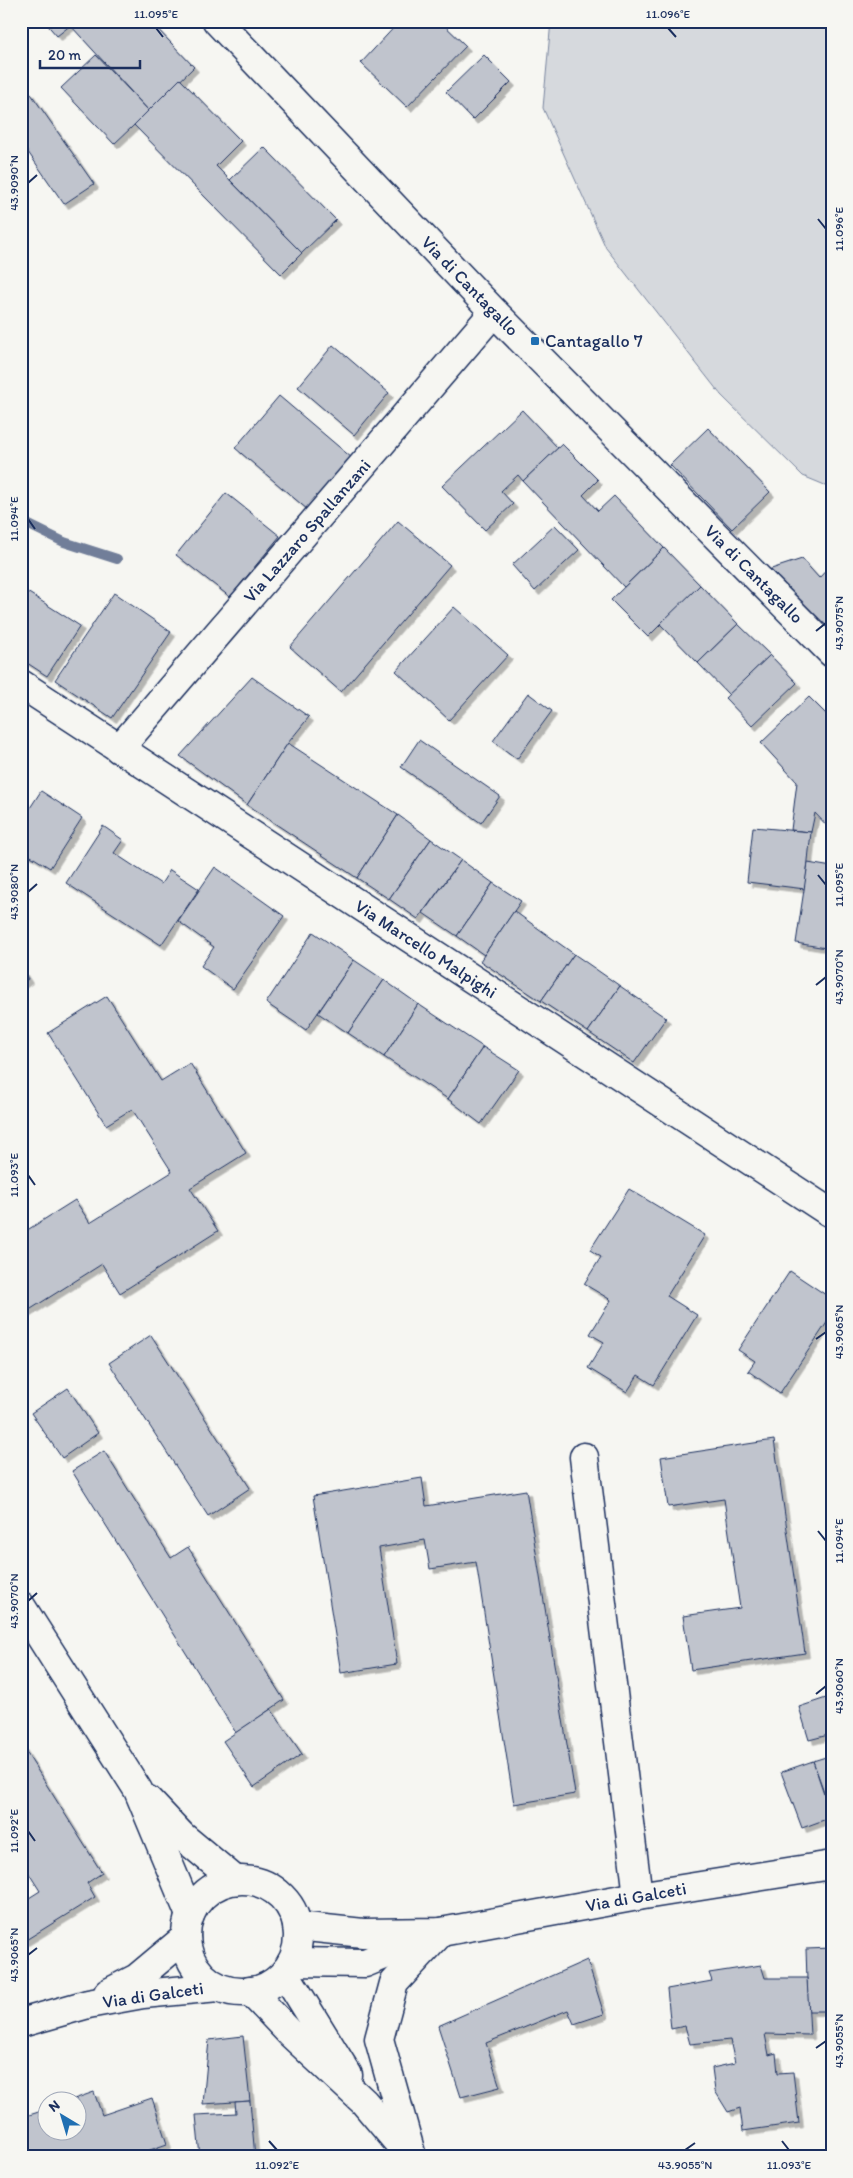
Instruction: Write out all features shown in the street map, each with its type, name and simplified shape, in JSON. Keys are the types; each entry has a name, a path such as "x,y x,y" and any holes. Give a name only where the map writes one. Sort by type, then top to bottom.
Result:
{"street":[{"name":"Via di Cantagallo","path":"217,21 494,312 832,653"},
{"name":"Via Lazzaro Spallanzani","path":"119,749 494,312"},
{"name":"Via Marcello Malpighi","path":"21,684 829,1212 832,1211"},
{"path":"584,1457 638,1896"},
{"path":"21,1606 138,1790 182,1836 235,1880"},
{"path":"138,1790 188,1926 188,1953 195,1966 205,1978 218,1986 234,1991 250,1991 262,1988 288,1968 297,1944 297,1926 292,1910 282,1896 268,1886 252,1880 235,1880 221,1884 208,1892 197,1902 188,1926"},
{"name":"Via di Galceti","path":"297,1926 363,1933 441,1932 638,1896 832,1865"},
{"name":"Via di Galceti","path":"88,2004 137,1978 188,1926"},
{"path":"411,2157 379,2039 394,1983 441,1932"},
{"name":"Via di Galceti","path":"288,1968 365,1964 441,1932"},
{"path":"288,1968 364,2102"},
{"name":"Via di Galceti","path":"21,2023 88,2004 143,1994 218,1986"},
{"path":"250,1991 291,2034 364,2102 411,2157"}],"shaded area":[{"path":"551,21 832,21 832,488 803,476 721,395 606,248 543,108"}],"building":[{"path":"44,21 76,21 57,36"},
{"path":"76,21 150,21 194,67 149,111 71,26"},
{"path":"400,21 440,21 466,46 407,107 361,63"},
{"path":"96,55 149,111 114,144 61,88"},
{"path":"484,55 511,82 473,120 446,92"},
{"path":"180,79 241,141 216,166 302,253 281,274 134,125"},
{"path":"29,91 94,184 64,204 21,142 21,96"},
{"path":"264,147 336,220 302,253 230,180"},
{"path":"333,345 389,393 354,435 298,387"},
{"path":"279,396 352,458 308,510 235,448"},
{"path":"522,410 558,448 523,481 518,475 501,491 513,504 485,530 442,486"},
{"path":"708,428 770,492 732,529 670,465"},
{"path":"562,444 598,480 583,495 598,511 614,496 664,548 624,587 523,481"},
{"path":"226,493 280,536 230,597 176,555"},
{"path":"398,521 450,565 341,692 290,647"},
{"path":"555,525 579,550 535,591 512,565"},
{"path":"664,548 700,585 648,637 611,600"},
{"path":"802,559 819,578 832,564 832,651 759,573"},
{"path":"700,585 738,624 698,663 660,624"},
{"path":"21,588 80,626 47,676 21,659"},
{"path":"114,593 171,632 112,718 55,680"},
{"path":"454,607 508,655 449,720 396,671"},
{"path":"738,624 770,655 729,695 698,663"},
{"path":"770,655 797,683 752,726 725,698"},
{"path":"252,677 309,717 288,743 247,805 180,756"},
{"path":"528,693 552,711 517,759 493,741"},
{"path":"809,697 832,720 832,831 815,813 811,832 791,830 797,782 761,743"},
{"path":"419,740 500,796 481,823 401,767"},
{"path":"288,743 398,815 357,878 247,805"},
{"path":"41,791 82,818 50,868 21,850 21,822"},
{"path":"398,815 431,839 389,899 357,878"},
{"path":"103,826 123,840 114,853 161,884 170,870 199,889 161,945 66,883"},
{"path":"753,827 811,832 805,889 747,882"},
{"path":"431,839 461,860 418,919 389,899"},
{"path":"461,860 493,883 457,936 423,913"},
{"path":"808,863 832,867 832,949 796,943"},
{"path":"215,867 284,916 233,989 201,966 214,947 178,921"},
{"path":"493,883 521,901 484,955 457,936"},
{"path":"514,911 574,954 541,1001 480,961"},
{"path":"313,932 354,960 306,1030 266,1003"},
{"path":"574,954 620,986 588,1032 541,1001"},
{"path":"354,960 384,980 348,1033 318,1013"},
{"path":"21,968 28,979 21,984"},
{"path":"384,980 418,1004 384,1057 348,1033"},
{"path":"620,986 666,1018 634,1063 588,1032"},
{"path":"107,996 161,1081 190,1063 246,1153 190,1188 218,1231 120,1293 102,1264 23,1314 21,1234 75,1200 90,1223 172,1172 132,1109 106,1125 48,1033"},
{"path":"418,1004 483,1047 448,1099 384,1057"},
{"path":"483,1047 519,1070 481,1124 448,1099"},
{"path":"629,1189 705,1235 667,1296 697,1315 654,1385 638,1375 627,1392 588,1368 604,1342 590,1334 611,1300 584,1284 601,1257 590,1250"},
{"path":"790,1271 832,1299 832,1315 780,1393 748,1371 755,1361 738,1350"},
{"path":"151,1335 250,1488 208,1516 109,1363"},
{"path":"68,1388 98,1433 62,1458 31,1413"},
{"path":"774,1440 805,1653 691,1670 683,1616 740,1608 724,1499 668,1507 661,1457"},
{"path":"104,1451 171,1558 188,1547 284,1700 236,1733 72,1471"},
{"path":"422,1478 426,1506 526,1490 575,1794 514,1804 476,1562 430,1569 425,1540 379,1548 397,1664 341,1673 313,1496"},
{"path":"832,1696 832,1734 809,1740 799,1707"},
{"path":"271,1709 302,1754 254,1787 223,1741"},
{"path":"21,1744 102,1873 87,1883 95,1897 21,1943 21,1903 40,1891 21,1861"},
{"path":"832,1755 832,1814 813,1761"},
{"path":"813,1761 832,1817 802,1828 781,1772"},
{"path":"832,1948 832,2011 808,2011 806,1949"},
{"path":"587,1960 604,2014 574,2024 568,2010 486,2043 500,2087 461,2097 438,2026"},
{"path":"761,1965 765,1978 807,1978 810,2035 765,2034 769,2055 776,2053 778,2073 793,2072 799,2123 743,2131 740,2108 728,2112 715,2091 712,2068 735,2063 730,2040 690,2044 685,2026 671,2029 667,1989 712,1981 709,1973"},
{"path":"243,2036 250,2101 203,2104 209,2040"},
{"path":"94,2092 102,2115 152,2098 167,2144 130,2157 105,2157 104,2152 89,2157 21,2157 21,2139 29,2136 23,2117 38,2112 38,2140 88,2140 88,2094"},
{"path":"250,2101 255,2157 200,2157 196,2115 236,2113 235,2102"}],"waterway":[{"path":"21,521 64,542 117,559"}],"place":[{"name":"Cantagallo 7","path":"535,341"}]}
